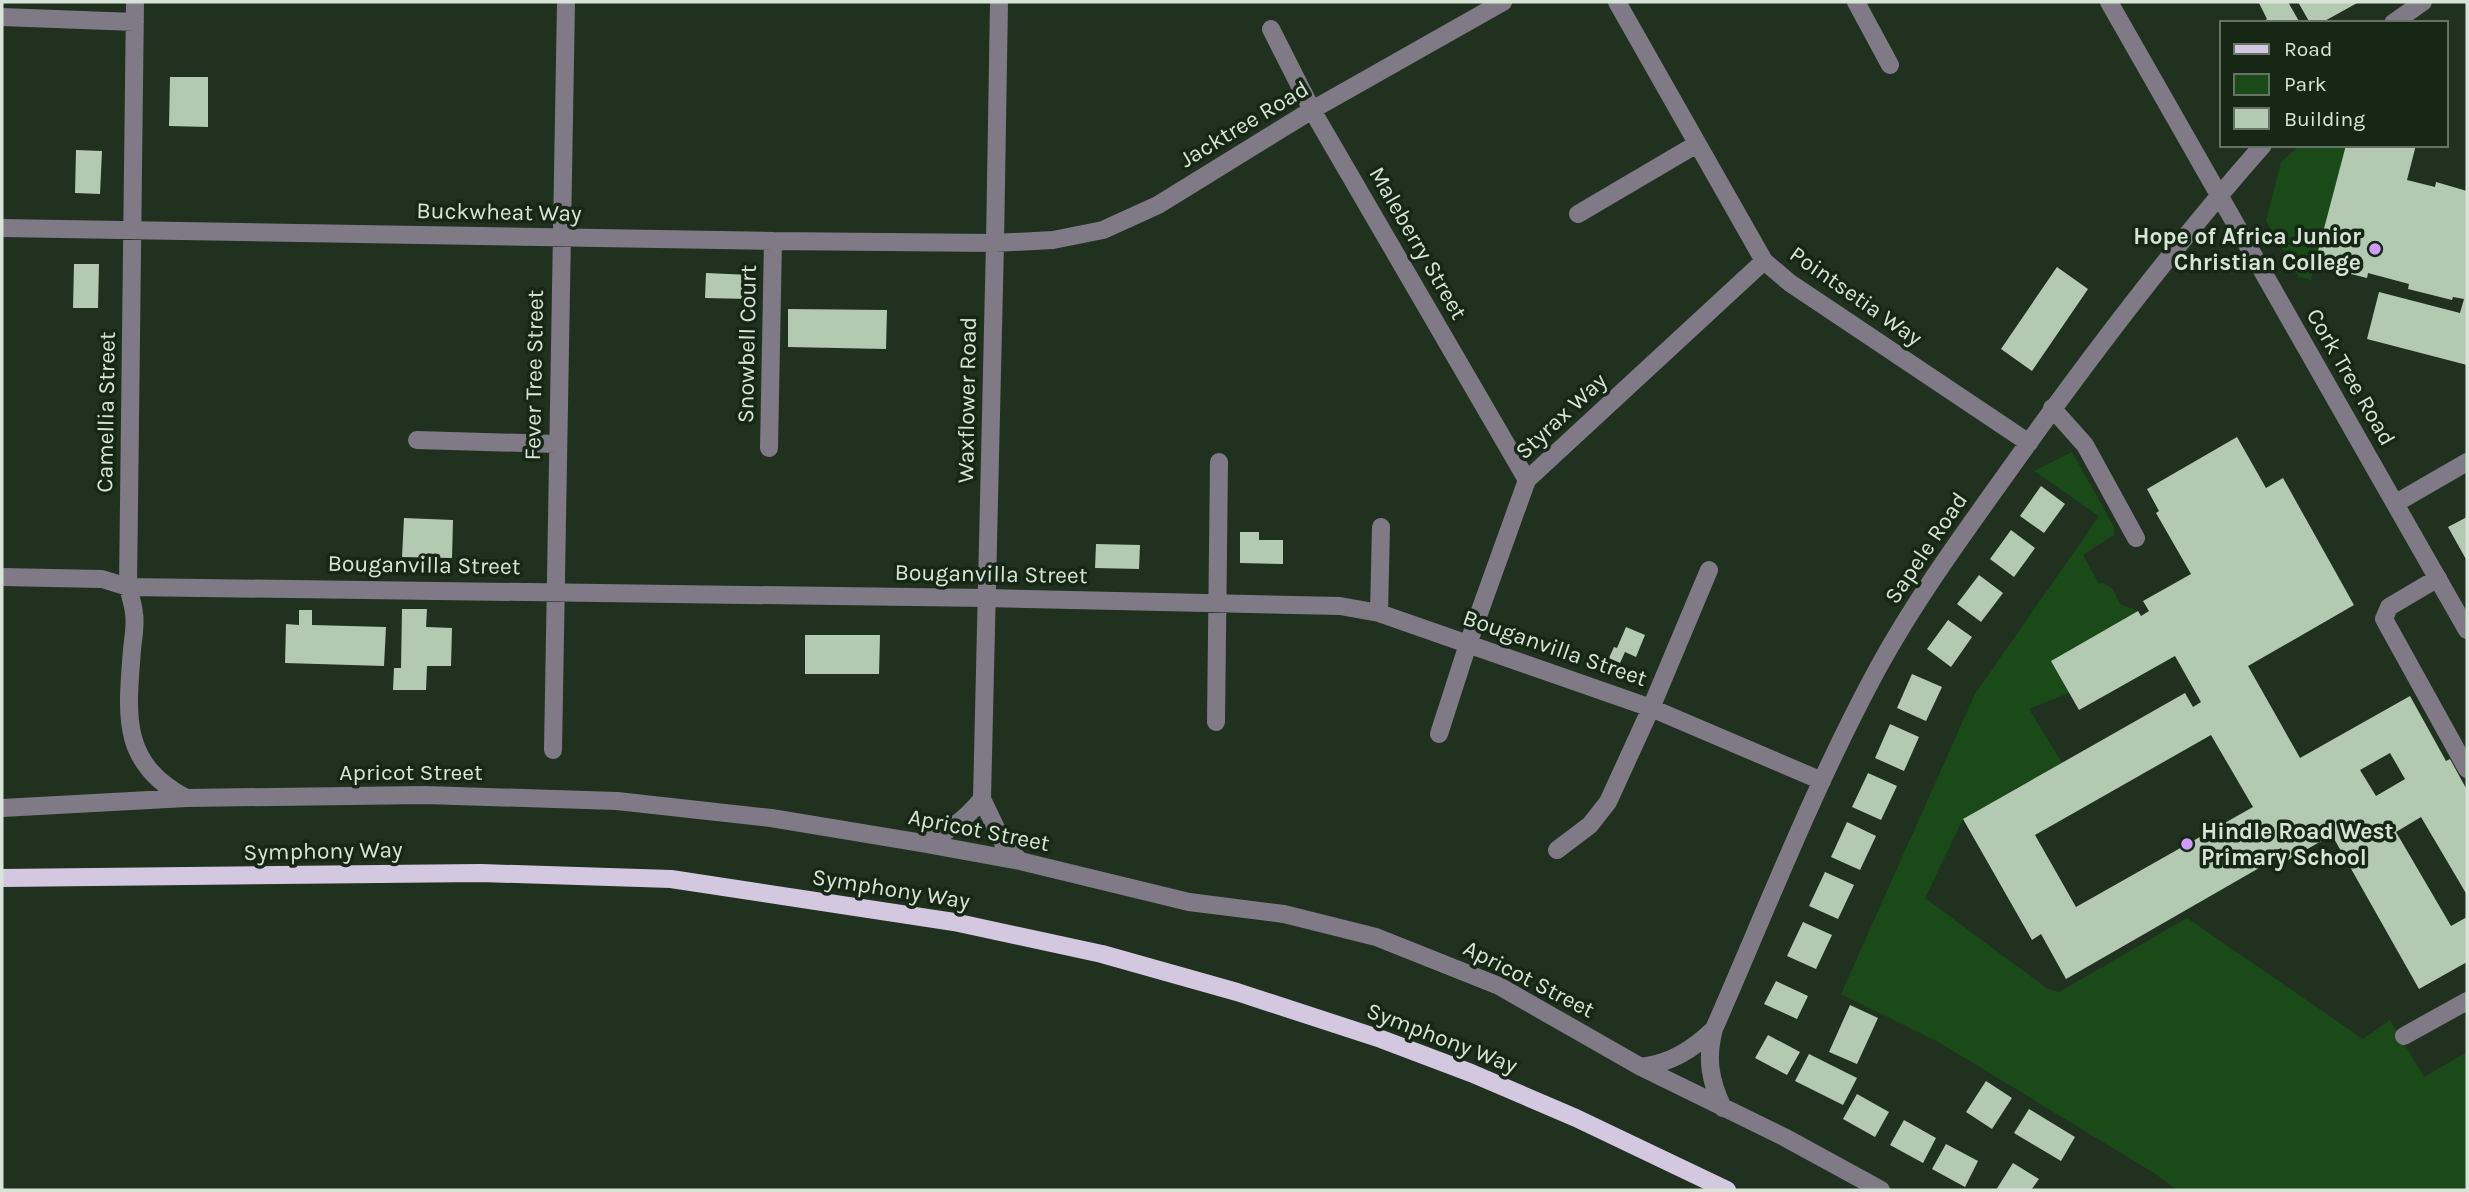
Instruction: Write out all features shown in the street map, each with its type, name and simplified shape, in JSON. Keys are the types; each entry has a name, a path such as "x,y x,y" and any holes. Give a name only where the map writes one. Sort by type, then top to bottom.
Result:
{"main road":[{"name":"Symphony Way","path":"2,878 481,873 671,879 954,922 1102,954 1237,992 1381,1039 1565,1113 1727,1190"}],"street":[{"name":"Camellia Street","path":"135,2 128,586 135,614 128,722 132,741 153,775 168,789 186,798"},
{"name":"Fever Tree Street","path":"552,750 566,2"},
{"name":"Waxflower Road","path":"999,2 982,799 998,836 1020,861"},
{"name":"Jacktree Road","path":"995,243 1053,240 1104,230 1158,205 1312,110 1503,2"},
{"name":"Pointsetia Way","path":"1617,2 1764,261 1790,283 2029,443"},
{"path":"1856,2 1890,65"},
{"name":"Cork Tree Road","path":"2109,2 2467,630"},
{"path":"2396,21 2423,2"},
{"path":"2,17 135,22"},
{"name":"Maleberry Street","path":"1271,29 1312,110 1527,480"},
{"path":"1578,214 1698,144"},
{"name":"Sapele Road","path":"1723,1108 1715,1091 1710,1066 1710,1044 1714,1029 1822,781 1878,669 1910,614 2052,408 2219,195 2261,147"},
{"name":"Buckwheat Way","path":"2,228 995,243"},
{"name":"Snowbell Court","path":"769,448 773,241"},
{"name":"Styrax Way","path":"1438,734 1527,480 1764,261"},
{"path":"2052,408 2085,445 2136,538"},
{"path":"417,439 557,444"},
{"path":"1216,722 1219,462"},
{"path":"2396,503 2467,462"},
{"path":"1379,613 1381,527"},
{"path":"1557,850 1591,825 1608,802 1709,570"},
{"name":"Bouganvilla Street","path":"2,577 102,579 128,586 987,598 1340,606 1379,613 1651,708 1822,781"},
{"path":"2438,578 2389,607 2384,619 2467,769"},
{"name":"Apricot Street","path":"2,808 186,798 425,795 617,801 771,818 922,843 1020,861 1189,902 1284,914 1376,937 1499,986 1641,1067 1784,1137 1881,1190"},
{"path":"922,843 954,827 982,799"},
{"path":"2404,1036 2467,1001"},
{"name":"Sapele Road","path":"1641,1067 1677,1057 1697,1046 1714,1029"}],"green space":[{"path":"2298,147 2345,147 2311,280 2299,277 2266,221 2281,162"},
{"path":"2072,452 2114,527 2114,535 2083,555 2099,584 2103,583 2112,588 2120,604 2138,611 2052,661 2069,693 2029,709 2062,763 1963,819 1925,898 2048,989 2059,992 2187,918 2363,1039 2390,1020 2424,1077 2467,1052 2467,1190 2177,1190 2154,1173 1940,1043 1841,994 1975,694 2099,516 2034,471"}],"building":[{"path":"2288,2 2299,21 2264,21 2267,19 2259,3"},
{"path":"2298,2 2359,2 2325,21 2309,21"},
{"path":"170,77 208,77 208,127 169,126"},
{"path":"2345,147 2415,147 2407,180 2435,187 2436,182 2467,191 2467,365 2367,339 2379,292 2460,313 2464,299 2453,297 2452,300 2408,289 2409,284 2368,273 2367,278 2322,267 2323,261 2316,259"},
{"path":"76,150 102,151 100,194 75,193"},
{"path":"74,264 99,264 98,308 73,308"},
{"path":"2057,267 2088,289 2032,371 2001,349"},
{"path":"706,273 750,275 749,299 705,298"},
{"path":"788,309 887,310 886,349 788,347"},
{"path":"2237,437 2266,488 2283,478 2354,605 2248,666 2300,758 2410,696 2446,761 2450,759 2467,790 2467,895 2421,817 2396,832 2451,926 2467,917 2467,962 2419,989 2328,828 2321,833 2325,839 2288,860 2281,848 2277,850 2280,856 2066,979 2041,934 2032,940 1963,819 2185,693 2193,707 2201,702 2175,656 2079,710 2051,661 2138,611 2141,616 2149,611 2143,601 2191,574 2156,513 2159,511 2147,489","holes":["2211,735 2253,807 2076,907 2035,835","2390,753 2405,779 2376,796 2360,770"]},
{"path":"2041,486 2065,504 2044,533 2020,516"},
{"path":"2467,517 2467,561 2448,527"},
{"path":"404,518 453,520 452,558 402,557"},
{"path":"2011,530 2035,548 2014,577 1990,559"},
{"path":"1240,532 1259,532 1259,540 1283,540 1283,564 1240,563"},
{"path":"1096,544 1140,545 1139,569 1095,568"},
{"path":"1979,575 2003,593 1981,622 1957,604"},
{"path":"402,609 427,609 426,627 452,628 451,666 427,666 426,690 393,690 394,668 401,668"},
{"path":"299,610 312,610 312,625 386,627 384,666 285,663 286,624 299,625"},
{"path":"1948,620 1972,637 1951,667 1927,649"},
{"path":"1626,627 1645,635 1636,657 1625,652 1620,663 1609,658 1614,647 1617,648"},
{"path":"805,635 880,635 879,674 805,674"},
{"path":"1912,674 1942,687 1926,721 1897,708"},
{"path":"1890,724 1919,737 1904,771 1875,758"},
{"path":"1868,773 1897,786 1881,820 1852,807"},
{"path":"1847,822 1876,836 1860,870 1831,857"},
{"path":"1825,872 1854,885 1838,919 1809,906"},
{"path":"1803,922 1832,935 1816,969 1787,956"},
{"path":"1776,981 1808,996 1797,1019 1764,1004"},
{"path":"1850,1005 1878,1018 1857,1064 1829,1052"},
{"path":"1768,1035 1800,1052 1787,1075 1755,1058"},
{"path":"1809,1054 1857,1078 1843,1105 1795,1081"},
{"path":"1986,1081 2012,1098 1992,1129 1966,1112"},
{"path":"1857,1094 1889,1112 1875,1137 1843,1119"},
{"path":"2029,1109 2075,1137 2061,1161 2014,1133"},
{"path":"1904,1120 1936,1138 1923,1163 1890,1145"},
{"path":"1946,1144 1978,1161 1965,1187 1932,1169"},
{"path":"2013,1163 2039,1179 2031,1190 1996,1190"}],"place":[{"name":"Hope of Africa Junior Christian College","path":"2375,249"},
{"name":"Hindle Road West Primary School","path":"2187,844"}]}
